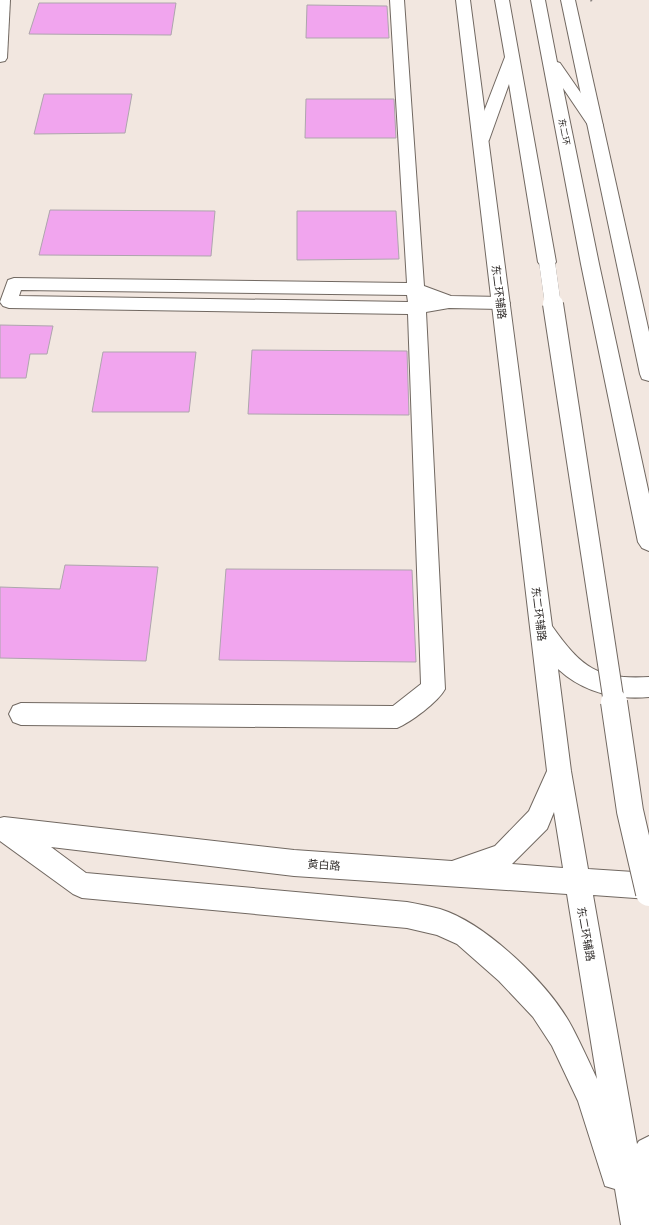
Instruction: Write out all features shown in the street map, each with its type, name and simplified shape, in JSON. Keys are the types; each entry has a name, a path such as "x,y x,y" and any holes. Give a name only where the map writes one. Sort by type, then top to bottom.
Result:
{"main road":[{"path":"0,58 3,0"},
{"path":"21,714 396,717 433,689 417,299 397,0"},
{"name":"东二环辅路","path":"463,0 559,771 634,1225"},
{"path":"502,0 547,262 630,811 649,893"},
{"name":"东二环","path":"538,0 590,264 649,542"},
{"path":"568,0 649,374"},
{"path":"481,140 512,57"},
{"path":"550,58 595,125"},
{"path":"417,299 9,302 14,284 417,299 449,302 501,303"},
{"path":"541,629 566,662 592,680 622,688 649,686"},
{"path":"450,874 503,856 538,820 559,771"},
{"path":"2,829 82,884 407,915 440,922 466,935 527,988 543,1007 562,1036 591,1098 634,1225"},
{"name":"黄白路","path":"2,829 294,864 649,886"},
{"path":"640,1225 644,1175 649,1151"}],"building":[{"path":"39,3 176,3 171,35 29,34"},
{"path":"307,5 387,6 389,38 306,38"},
{"path":"44,94 132,94 125,133 34,134"},
{"path":"306,99 394,99 396,138 305,138"},
{"path":"50,210 215,211 211,256 39,255"},
{"path":"297,211 396,211 399,259 297,260"},
{"path":"0,325 53,326 47,354 30,354 26,378 0,378"},
{"path":"252,350 407,351 409,415 248,414"},
{"path":"103,352 196,352 189,412 92,412"},
{"path":"65,565 158,567 146,661 0,658 0,587 60,589"},
{"path":"226,569 412,570 416,662 219,660"}]}
